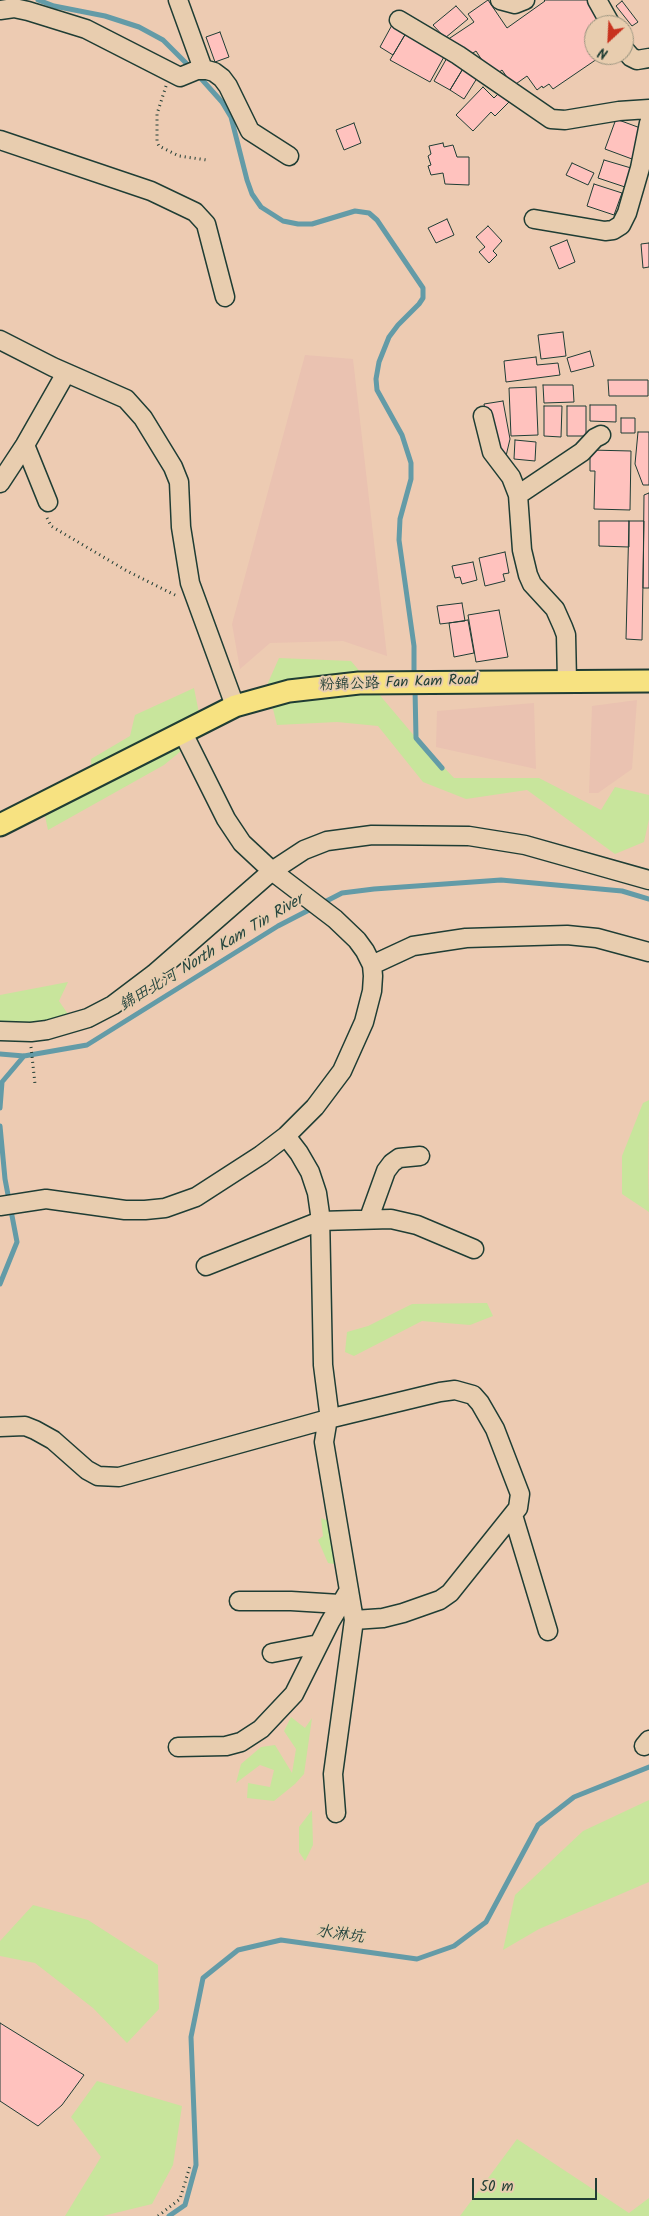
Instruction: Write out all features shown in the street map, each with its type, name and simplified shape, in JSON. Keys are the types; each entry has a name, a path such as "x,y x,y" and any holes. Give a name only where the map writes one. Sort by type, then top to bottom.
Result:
{"main road":[{"name":"粉錦公路 Fan Kam Road","path":"0,825 235,706 289,691 351,684 649,681"}],"street":[{"path":"178,0 203,69"},
{"path":"500,0 515,4 525,0"},
{"path":"596,0 605,15"},
{"path":"0,10 14,8 28,11 86,29 170,74 180,77 203,69 214,72 222,78 250,131 289,156"},
{"path":"399,20 458,55 551,119 565,120 619,111 649,109"},
{"path":"634,58 637,60 649,58"},
{"path":"534,219 605,231 612,230 621,225 627,213 640,168 649,123"},
{"path":"0,140 151,191 195,212 206,224 225,297"},
{"path":"0,340 11,348 126,399 143,418 173,467 179,482 184,557 196,603 235,706"},
{"path":"0,484 25,445 66,373"},
{"path":"483,416 492,452 511,477 518,495 524,564 530,580 561,618 566,635 567,681"},
{"path":"518,495 582,452 594,438 601,436"},
{"path":"25,445 48,502"},
{"path":"1,1206 33,1201 59,1200 125,1210 165,1208 196,1198 261,1156 286,1136 332,1086 353,1050 364,1022 372,991 372,965 357,940 335,919 272,871 242,843 229,824 183,733"},
{"path":"0,1031 31,1032 47,1030 88,1018 113,1005 154,974 272,871 304,850 327,840 372,835 469,836 532,846 649,880"},
{"path":"372,965 413,946 466,938 567,935 597,938 649,952"},
{"path":"286,1136 310,1172 317,1192 320,1221 323,1365 329,1401 324,1442 345,1597 354,1620 334,1774 336,1813"},
{"path":"369,1218 386,1171 392,1163 399,1158 420,1156"},
{"path":"206,1266 320,1221 369,1218 391,1219 417,1225 474,1249"},
{"path":"0,1427 26,1426 53,1440 87,1470 98,1476 119,1477 328,1419 440,1392 455,1390 473,1396 495,1429 520,1494 520,1503 513,1515 450,1594 440,1600 403,1613 382,1618 354,1620"},
{"path":"513,1515 548,1631"},
{"path":"239,1601 291,1601 345,1597"},
{"path":"178,1747 226,1746 241,1742 261,1729 294,1694 345,1597"},
{"path":"272,1653 319,1644"}],"path":[{"path":"170,74 157,114 158,146 179,156 207,160"},
{"path":"48,502 47,520 51,526 148,582 196,603"},
{"path":"31,1042 35,1084"},
{"path":"158,2216 180,2199 190,2166"}],"shaded area":[{"path":"305,355 353,359 387,656 343,641 270,643 240,669 232,624"},
{"path":"637,700 632,769 598,793 589,793 592,706"},
{"path":"534,703 536,769 436,747 437,711"}],"green space":[{"path":"279,658 351,661 416,738 454,778 539,778 601,810 615,787 649,795 649,819 644,842 615,854 527,790 466,799 423,782 378,726 337,722 277,725 267,685"},
{"path":"194,688 203,733 164,765 48,830 45,816 92,792 91,759 130,736 135,715"},
{"path":"68,982 59,1001 70,1017 36,1022 0,1022 0,995"},
{"path":"649,1100 649,1212 622,1194 622,1156 643,1103"},
{"path":"487,1303 493,1316 470,1325 422,1321 354,1356 345,1352 347,1332 368,1326 412,1304"},
{"path":"321,1518 331,1522 342,1548 334,1564 328,1563 318,1540 323,1536"},
{"path":"291,1717 305,1728 312,1718 304,1774 274,1801 247,1798 248,1783 270,1787 274,1770 260,1765 236,1783 241,1764 261,1747 275,1745 292,1773 296,1749 284,1731"},
{"path":"649,1800 649,1882 539,1929 503,1950 515,1895 583,1831"},
{"path":"312,1810 313,1845 305,1861 299,1852 299,1827"},
{"path":"33,1905 88,1920 158,1965 159,2009 127,2043 93,2008 35,1963 0,1956 0,1941"},
{"path":"97,2081 182,2106 173,2165 152,2204 103,2216 65,2216 101,2157 71,2117"},
{"path":"517,2139 629,2213 649,2198 649,2216 460,2216"}],"building":[{"path":"488,0 507,28 544,0 588,0 598,15 584,15 584,65 588,65 553,89 549,84 537,90 527,76 513,86 502,70 493,77 476,51 470,55 447,40 474,22 468,14"},
{"path":"622,1 633,15 623,15 616,6"},
{"path":"456,6 468,19 445,38 433,25"},
{"path":"634,17 638,22 634,25"},
{"path":"392,25 406,33 393,55 380,47"},
{"path":"220,32 229,57 215,62 206,37"},
{"path":"406,33 445,55 430,82 390,60"},
{"path":"448,56 464,67 450,90 434,81"},
{"path":"464,67 479,75 464,99 450,90"},
{"path":"483,87 494,98 501,91 511,100 495,116 491,112 473,131 456,115"},
{"path":"616,119 643,129 632,159 605,149"},
{"path":"354,123 361,143 344,150 336,130"},
{"path":"443,143 444,147 453,145 457,157 469,157 469,185 445,184 443,173 431,175 428,166 431,165 428,156 431,154 429,146"},
{"path":"604,160 631,168 625,187 598,178"},
{"path":"572,163 594,173 588,185 566,175"},
{"path":"594,184 622,193 614,215 587,206"},
{"path":"447,219 454,235 436,243 428,228"},
{"path":"488,226 502,241 493,251 497,255 489,263 479,252 485,247 476,237"},
{"path":"567,240 575,262 559,269 550,247"},
{"path":"649,243 649,267 643,268 641,244"},
{"path":"563,332 566,356 541,359 538,335"},
{"path":"590,351 594,366 571,372 567,358"},
{"path":"536,357 537,365 558,363 560,375 506,382 504,361"},
{"path":"608,380 648,380 648,396 609,396"},
{"path":"543,385 573,385 574,402 544,403"},
{"path":"536,387 538,435 511,436 509,388"},
{"path":"503,401 510,439 506,456 499,457 491,443 484,404"},
{"path":"590,405 616,405 616,422 590,421"},
{"path":"544,406 562,406 561,437 544,436"},
{"path":"567,406 586,406 586,436 567,436"},
{"path":"621,418 635,418 635,433 621,433"},
{"path":"638,432 649,432 649,485 643,485 635,464"},
{"path":"515,440 536,442 535,461 514,459"},
{"path":"590,450 631,451 630,510 594,509 595,471 590,471"},
{"path":"649,493 649,588 643,588 644,495"},
{"path":"599,521 629,521 629,547 599,546"},
{"path":"629,521 644,521 642,640 626,639"},
{"path":"505,552 509,573 503,574 505,581 485,586 479,558"},
{"path":"473,562 477,580 462,584 460,577 455,578 452,566"},
{"path":"462,603 465,621 440,624 437,606"},
{"path":"499,610 508,657 476,662 468,615"},
{"path":"468,620 474,653 454,657 449,623"},
{"path":"0,2023 84,2075 62,2105 38,2126 0,2101"}],"waterway":[{"path":"38,0 54,6 105,16 139,27 163,40 191,68"},
{"path":"197,74 222,102 231,117 247,180 252,194 261,207 283,221 298,224 312,224 355,211 369,213 377,220 423,288 423,298 419,304 389,337 379,362 376,379 377,390 402,435 411,463 411,479 400,519 399,540 414,646 414,678"},
{"path":"415,689 416,738 442,768"},
{"name":"錦田北河 North Kam Tin River","path":"0,1054 24,1056 87,1045 278,926 342,893 501,880 622,891 649,899"},
{"path":"0,1108 2,1082 24,1056"},
{"path":"0,1126 5,1179 17,1242 0,1284"},
{"name":"水淋坑","path":"169,2216 185,2205 196,2165 191,2037 203,1978 238,1950 281,1940 417,1959 454,1946 486,1922 538,1825 574,1797 649,1767"}]}
